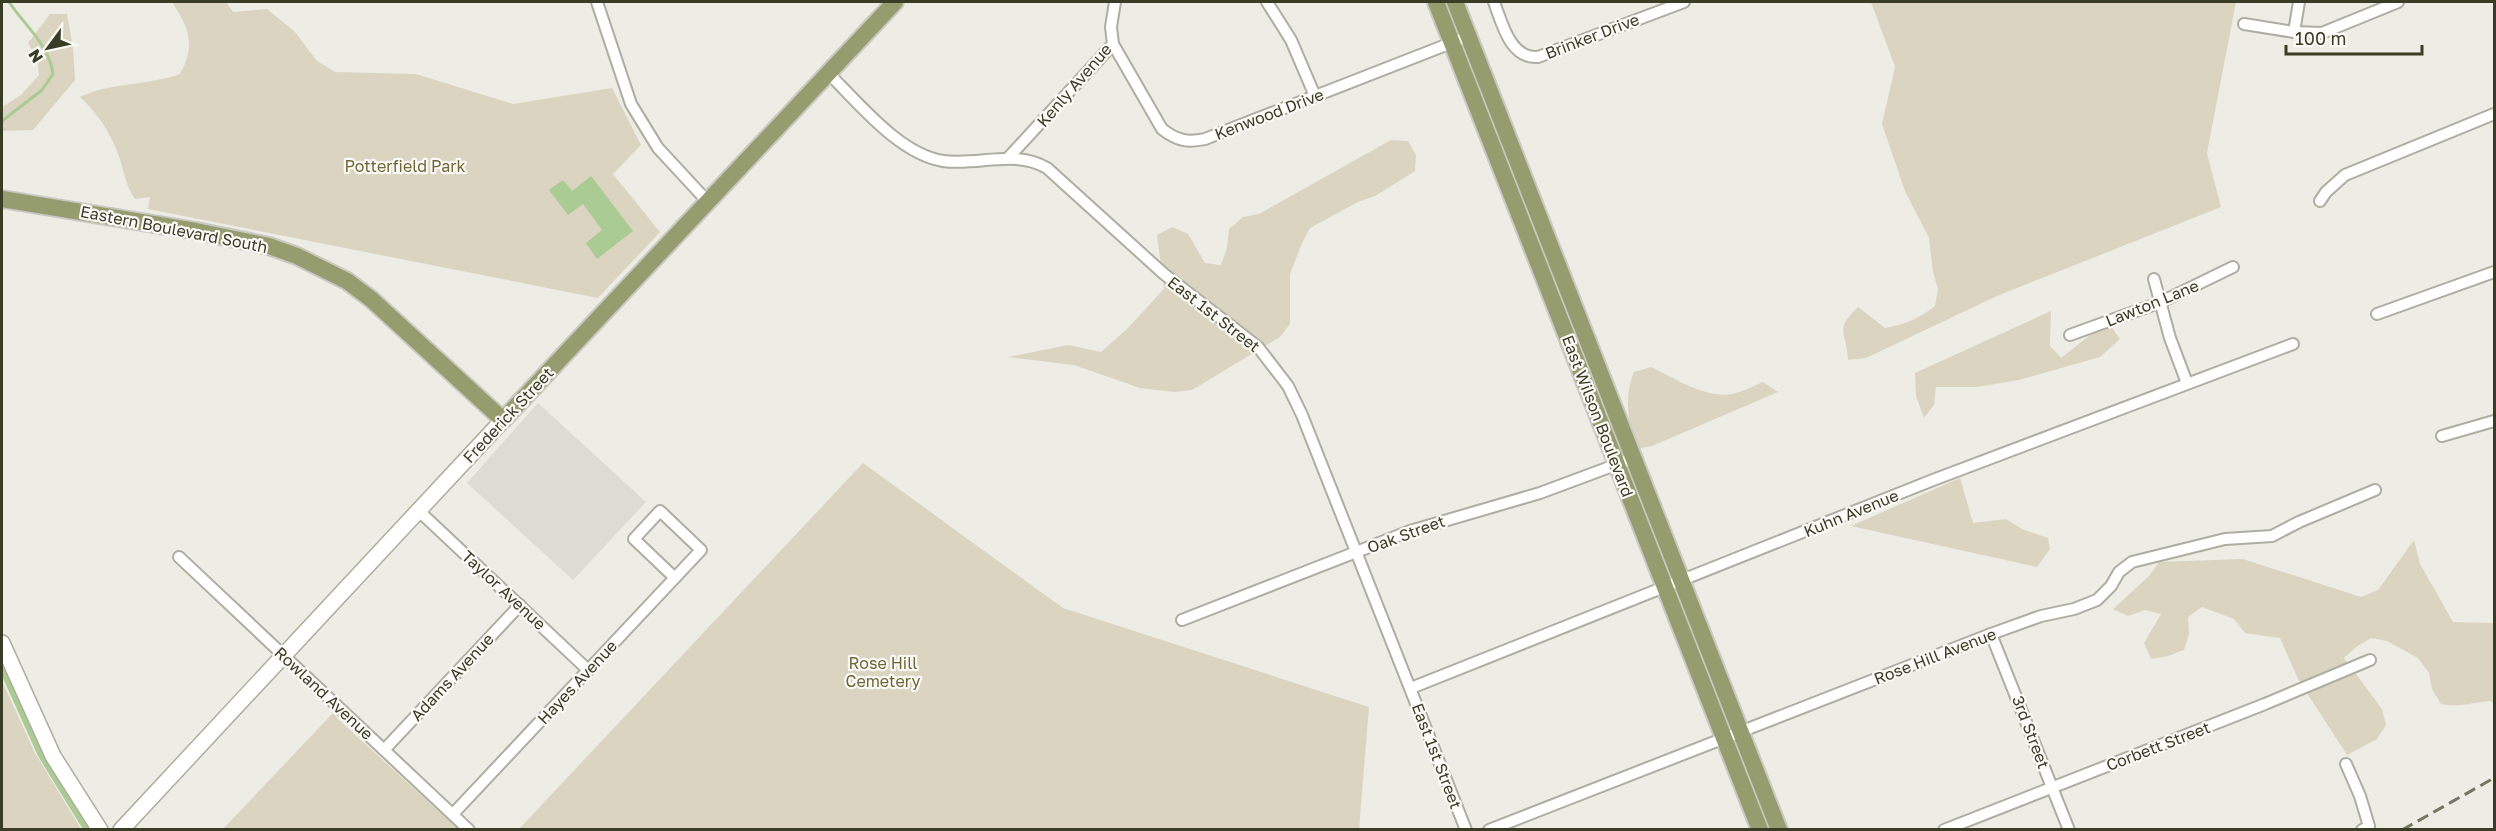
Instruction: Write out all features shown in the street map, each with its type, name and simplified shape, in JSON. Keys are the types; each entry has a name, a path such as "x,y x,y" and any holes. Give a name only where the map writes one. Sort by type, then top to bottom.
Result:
{"main road":[{"name":"Frederick Street","path":"121,830 895,2"},
{"name":"East Wilson Boulevard","path":"1436,2 1617,464 1673,584 1731,734 1760,830"},
{"name":"East Wilson Boulevard","path":"1455,2 1634,458 1673,584"},
{"name":"Eastern Boulevard South","path":"2,199 207,233 269,246 297,256 346,281 371,299 502,420"},
{"path":"2,643 54,756 100,830"},
{"name":"East Wilson Boulevard","path":"1731,734 1779,830"}],"street":[{"path":"597,2 631,104 658,148 708,202"},
{"name":"Kenly Avenue","path":"1008,158 1113,44 1111,27 1115,2"},
{"path":"1267,2 1291,40 1315,96"},
{"name":"Brinker Drive","path":"1494,2 1514,46 1529,57 1538,57 1684,2"},
{"path":"2294,32 2299,2"},
{"path":"2244,24 2294,32 2322,33 2398,2"},
{"name":"Kenwood Drive","path":"1113,44 1162,129 1180,140 1192,142 1205,139 1469,36"},
{"name":"East 1st Street","path":"828,73 896,138 919,153 931,158 956,162 1026,159 1047,168 1164,274 1243,334 1270,361 1288,386 1302,415 1466,830"},
{"path":"2320,201 2326,192 2345,175 2494,114"},
{"name":"Lawton Lane","path":"2070,335 2160,302 2233,267"},
{"path":"2377,314 2494,272"},
{"path":"2154,279 2187,383"},
{"name":"Kuhn Avenue","path":"1411,688 1933,480 2293,344"},
{"path":"2442,436 2494,422"},
{"name":"Oak Street","path":"1182,620 1440,521 1540,493 1634,458"},
{"name":"Rose Hill Avenue","path":"1489,830 1991,634 2041,616 2074,609 2097,600 2111,586 2119,572 2132,562 2225,538 2272,536 2375,490"},
{"name":"Taylor Avenue","path":"419,511 588,670"},
{"name":"Hayes Avenue","path":"453,814 675,578 701,550 660,511 634,539 675,578"},
{"name":"Rowland Avenue","path":"179,557 469,830"},
{"name":"Adams Avenue","path":"384,750 520,605"},
{"name":"3rd Street","path":"1991,634 2069,830"},
{"name":"Corbett Street","path":"1944,830 2265,704 2370,660"},
{"path":"2346,764 2360,796 2365,828"}],"shaded area":[{"path":"591,176 633,231 597,259 586,243 602,230 583,204 568,215 549,190 563,180 572,191"},
{"path":"538,403 646,502 573,580 467,483"},
{"path":"2,662 41,749 90,829 83,829 38,756 2,676"}],"green space":[{"name":"Potterfield Park","path":"172,2 226,2 233,12 267,9 295,32 317,61 335,72 416,74 513,104 612,88 641,145 613,174 660,232 598,298 148,209 150,197 135,199 110,136 97,115 80,97 104,89 155,81 180,74 185,64 189,45 183,20"},
{"path":"1871,2 2236,2 2207,153 2221,207 1997,296 1866,358 1848,360 1843,332 1846,321 1858,307 1885,328 1905,323 1929,311 1935,306 1938,289 1933,272 1929,238 1905,191 1882,124 1895,67"},
{"path":"50,14 67,14 73,47 75,80 33,130 2,131 2,107 21,95 39,75 37,58 28,43"},
{"path":"1391,140 1408,141 1416,155 1415,171 1375,196 1358,202 1310,228 1290,274 1290,324 1280,337 1192,390 1174,392 1140,388 1074,365 1008,357 1068,345 1101,352 1127,329 1164,289 1157,235 1172,227 1188,234 1205,263 1221,265 1227,248 1229,229 1243,217 1259,214"},
{"path":"2051,311 2050,346 2061,358 2094,332 2110,325 2120,339 2100,357 2019,380 1977,387 1936,387 1934,405 1924,418 1916,396 1915,373"},
{"path":"1651,367 1701,391 1722,395 1732,394 1763,382 1778,392 1652,446 1636,449 1629,420 1629,391 1634,372"},
{"name":"Rose Hill Cemetery","path":"863,463 1063,608 1369,707 1359,829 519,829"},
{"path":"1960,478 1973,523 2006,519 2022,529 2048,538 2050,549 2037,567 1851,526"},
{"path":"2414,540 2420,564 2453,622 2494,623 2494,704 2491,701 2461,705 2441,704 2432,689 2429,673 2418,658 2387,641 2371,638 2344,658 2382,709 2386,725 2377,739 2347,755 2298,679 2280,638 2245,633 2234,619 2202,607 2188,617 2189,634 2184,650 2151,659 2144,643 2161,614 2145,610 2128,616 2113,609 2149,576 2159,562 2243,559 2361,597 2378,590"},
{"path":"2,681 35,753 81,829 2,829"},
{"path":"333,713 337,718 458,829 223,829"}],"waterway":[{"path":"2,121 42,90 53,74 51,63 42,44 9,2"}],"railway":[{"path":"2402,830 2494,778"}]}
